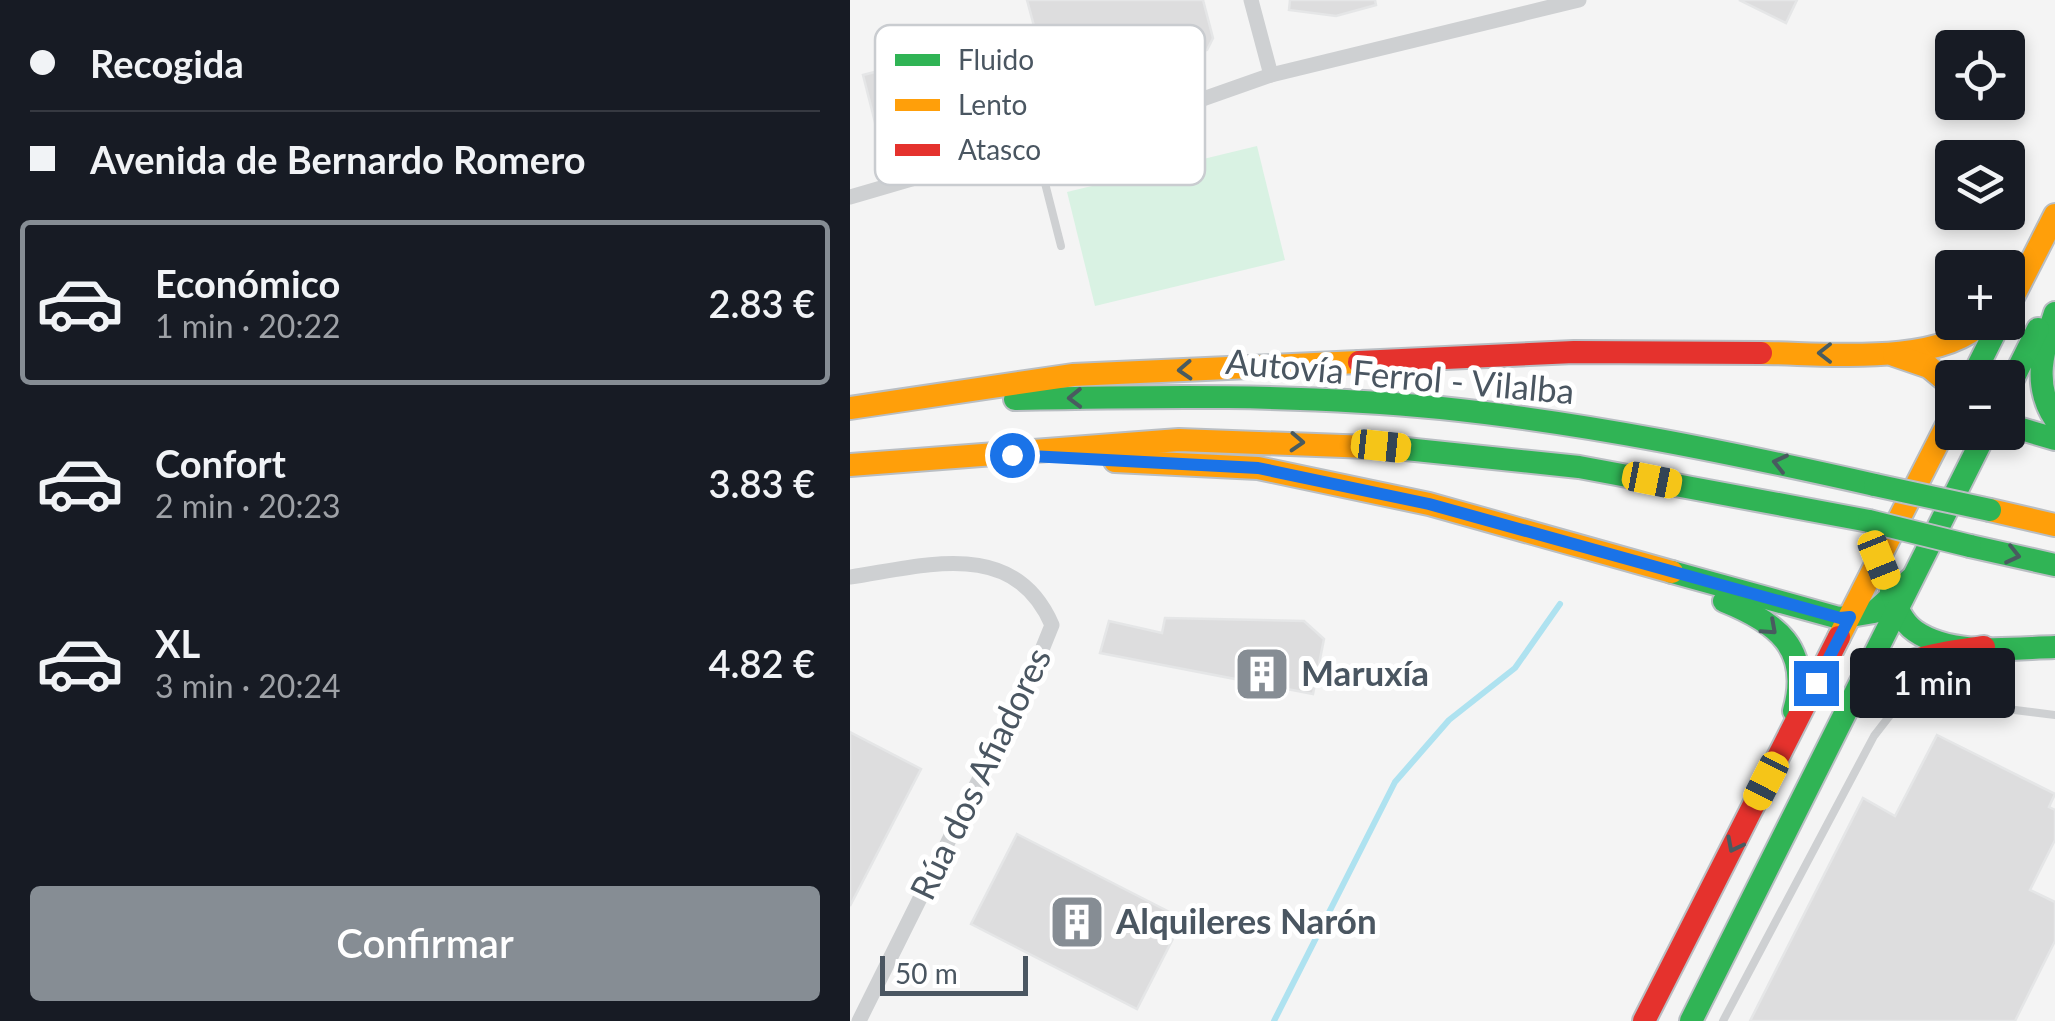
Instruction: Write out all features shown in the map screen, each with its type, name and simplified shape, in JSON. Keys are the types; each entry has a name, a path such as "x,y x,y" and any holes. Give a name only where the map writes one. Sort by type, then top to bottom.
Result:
{"highway":[{"path":"2025,273 2055,214"},
{"path":"2025,267 2040,243"},
{"path":"2022,360 2055,295"},
{"path":"2055,313 2039,382 2047,409 2055,419"},
{"path":"850,409 1072,375 1574,352 1888,353 1929,349 1963,340"},
{"path":"1888,353 1935,373"},
{"name":"Autovía Ferrol - Vilalba","path":"850,409 1008,399 1182,396 1439,408 1694,444 2055,525"},
{"path":"2025,430 2055,438"},
{"name":"Autovía Ferrol - Vilalba","path":"850,465 1179,440 1381,446 1579,467 1869,521 2055,565"},
{"path":"1644,1021 1937,450"},
{"path":"1692,1021 1973,450"},
{"path":"977,453 1258,468 1429,504 1840,618 1874,612 1895,603"},
{"path":"1552,538 1747,610 1777,628 1795,660 1800,696 1766,781"},
{"path":"1879,560 1895,603 1915,632 1941,642 1984,647 2055,648"},
{"path":"1799,802 1867,688 1899,662 1984,647"}],"street":[{"path":"1250,0 1271,74"},
{"path":"1205,98 1271,74 1579,0"},
{"path":"850,197 891,185"},
{"name":"Rúa dos Afiadores","path":"850,578 946,563 978,564 1008,572 1030,587 1052,625 1035,668 859,1021"}],"lane":[{"path":"1046,185 1061,246"},
{"path":"1723,1021 1874,736 1898,705 1926,699 2055,714"}],"green space":[{"path":"1257,146 1285,260 1095,306 1067,192 1096,185 1205,185 1205,159"}],"building":[{"path":"1027,0 1203,0 1213,38 1205,51 1205,25 1034,25"},
{"path":"1290,0 1375,0 1376,5 1336,16 1289,10"},
{"path":"1739,0 1797,0 1786,23"},
{"path":"875,72 875,122 863,75"},
{"name":"Maruxía","path":"1165,618 1304,621 1324,639 1313,694 1100,653 1109,621 1162,633"},
{"path":"850,732 921,769 850,906"},
{"path":"1937,735 2055,794 2049,807 2055,810 2055,840 2030,890 2055,902 2055,941 2015,1021 1750,1021 1863,798 1895,816"},
{"name":"Alquileres Narón","path":"1017,834 1183,919 1137,1009 971,924"}],"waterway":[{"path":"1274,1021 1395,782 1449,720 1515,668 1560,604"}],"traffic: fast":[{"path":"2055,313 2042,367 2044,393 2055,419"},
{"path":"2022,360 2038,329"},
{"path":"1981,360 1991,340"},
{"path":"1015,399 1281,398 1441,408 1659,440 1875,485"},
{"path":"2025,430 2055,439"},
{"path":"1396,448 1579,467 1869,521"},
{"path":"1691,1021 1977,450"},
{"path":"1875,485 1990,510"},
{"path":"1869,521 1970,546"},
{"path":"1970,546 2055,565"},
{"path":"1672,572 1839,618 1874,612 1911,579"},
{"path":"1891,591 1906,623 1947,645 1983,649 2055,647"},
{"path":"1724,601 1759,618 1785,640 1798,670 1794,711"}],"traffic: slow":[{"path":"2025,274 2055,215"},
{"path":"1761,353 1909,352 1953,340"},
{"path":"1894,355 1935,372"},
{"path":"850,408 1073,375 1359,362"},
{"path":"850,465 1179,440 1396,448"},
{"path":"1839,637 1935,448"},
{"path":"1115,461 1258,468 1429,504 1672,572"},
{"path":"1990,510 2055,525"}],"traffic: jam":[{"path":"1359,362 1574,352 1761,353"},
{"path":"1644,1021 1839,637"},
{"path":"1862,697 1901,665 1984,647"}],"place":[{"name":"Maruxía","path":"1262,674"},
{"name":"Alquileres Narón","path":"1077,922"}],"route":[{"path":"1012,455 1258,468 1429,504 1840,618 1850,617 1816,683"}]}
